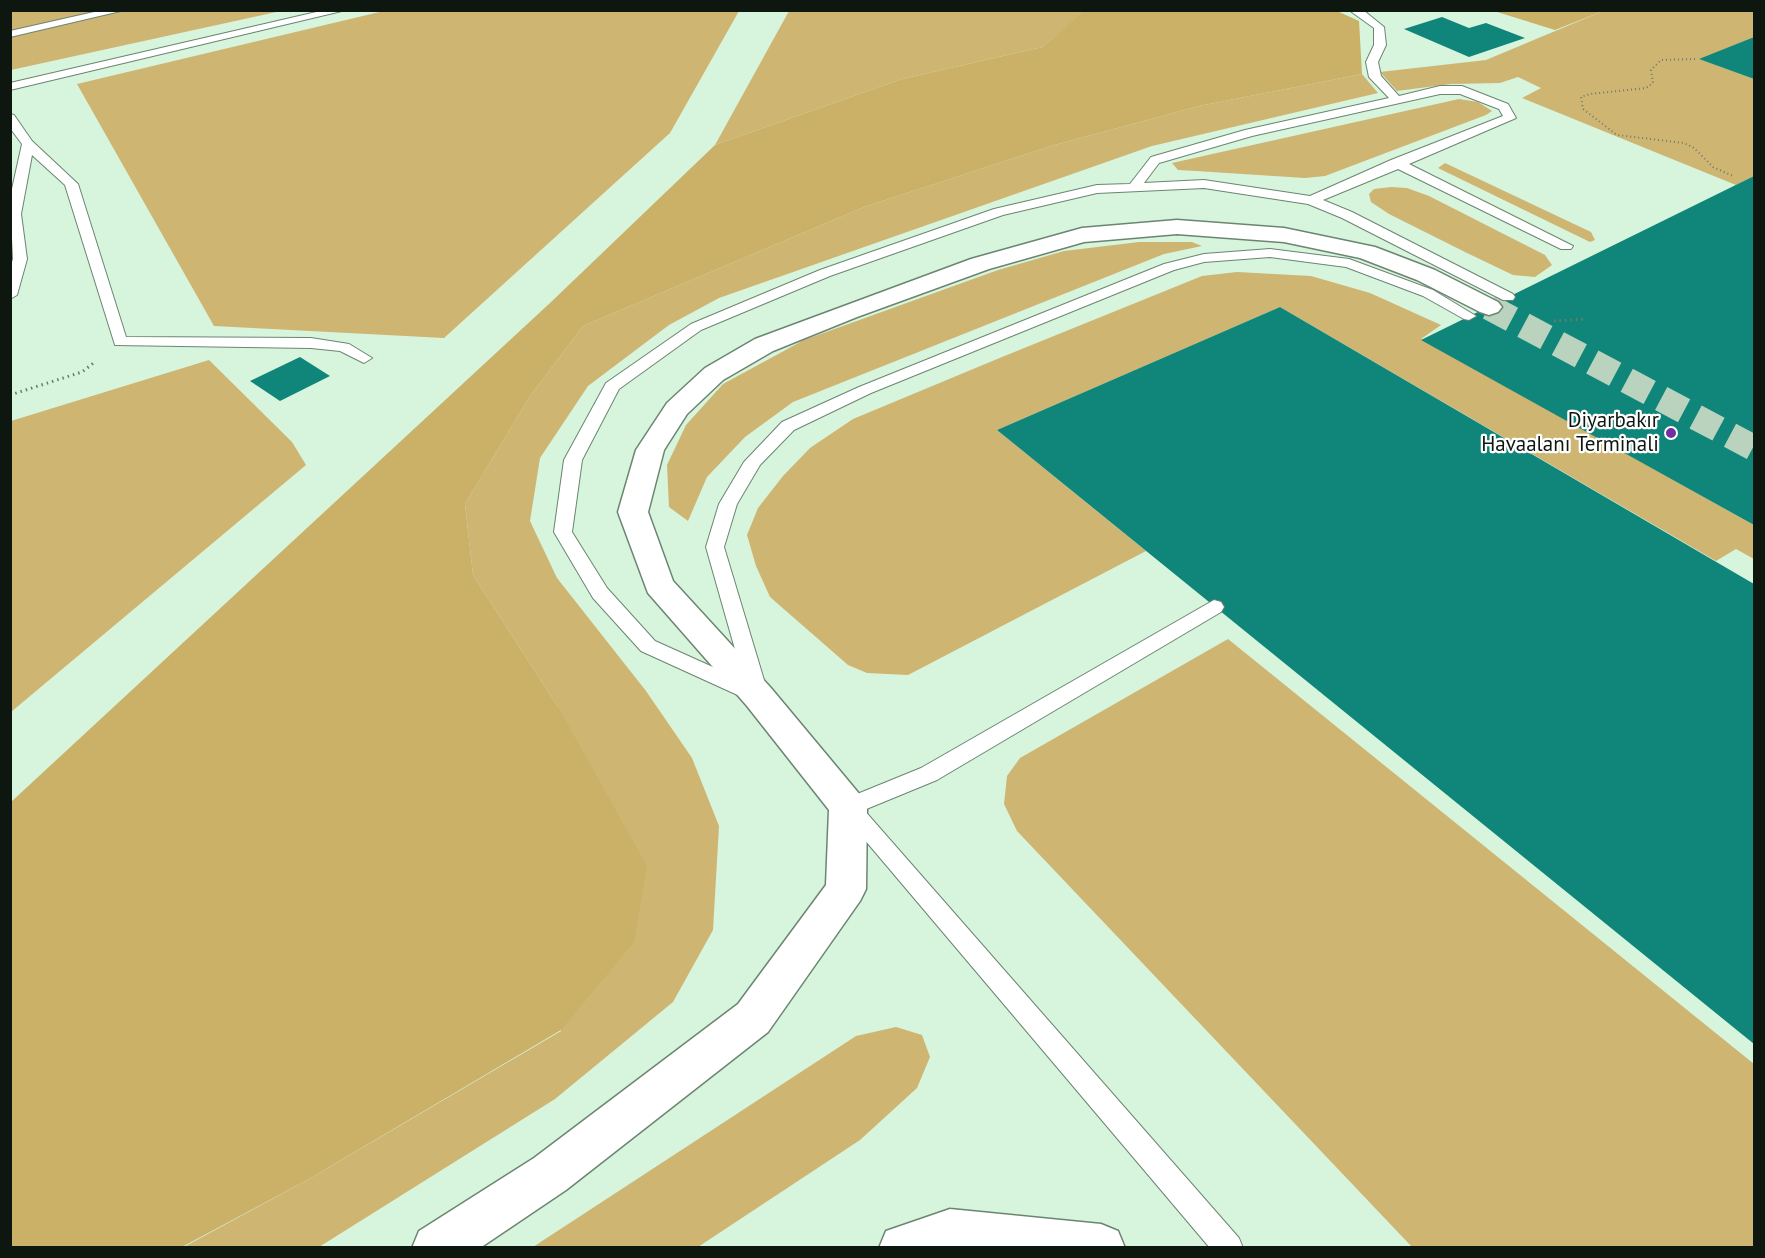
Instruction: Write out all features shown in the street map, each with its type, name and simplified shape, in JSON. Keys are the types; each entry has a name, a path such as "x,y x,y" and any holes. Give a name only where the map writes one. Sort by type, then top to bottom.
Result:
{"main road":[{"path":"436,1248 550,1174 753,1018 846,889 848,807 759,697 659,585 633,512 650,450 677,409 714,374 764,345 980,264 1082,236 1177,227 1284,235 1366,252 1425,275 1489,307"},
{"path":"903,1248 950,1233 1101,1248"}],"lane":[{"path":"10,34 120,10"},
{"path":"10,87 341,10"},
{"path":"1354,10 1379,27 1380,45 1372,62 1375,77 1397,100"},
{"path":"1135,187 1143,173 1155,160 1249,133 1440,90 1462,90 1504,107 1510,118 1396,163 1311,200"},
{"path":"10,118 28,144 71,184 120,342 311,343 344,347 364,358"},
{"path":"10,295 20,258 14,214 28,144"},
{"path":"1396,163 1566,246"},
{"path":"759,697 648,646 600,593 563,532 573,460 612,386 696,327 825,273 999,212 1097,189 1204,184 1311,200 1347,215 1489,307"},
{"path":"759,697 715,547 728,504 753,462 788,426 865,390 1169,267 1204,258 1270,253 1349,262 1428,293 1489,307"},
{"path":"1214,608 929,774 848,807 1229,1248"}],"path":[{"path":"1695,59 1661,60 1651,70 1653,83 1646,88 1581,97 1583,109 1617,135 1671,141 1694,148 1713,167 1733,176"},
{"path":"1554,321 1586,319"},
{"path":"10,395 82,372 120,342"}],"shaded area":[{"path":"11,10 281,11 11,70"},
{"path":"388,10 739,11 670,133 444,338 214,326 77,84"},
{"path":"789,11 1084,12 1043,47 902,79 715,145"},
{"path":"1084,11 1337,11 1359,21 1362,74 1199,106 1051,146 864,207 583,326 530,396 465,504 473,575 558,707 647,866 634,942 561,1030 309,1179 182,1247 11,1247 11,802 550,303 715,145 902,79 1043,47"},
{"path":"1494,11 1603,11 1555,30"},
{"path":"1603,11 1754,11 1754,37 1700,59 1754,79 1754,176 1736,185 1522,98 1541,88 1518,77 1500,83 1451,84 1397,91 1380,72 1486,60"},
{"path":"1362,74 1378,93 1152,146 719,298 669,325 588,386 540,458 530,521 557,578 646,691 692,758 719,826 713,930 673,1002 555,1099 319,1247 182,1248 309,1179 561,1031 558,707 473,575 465,504 530,396 583,326 864,207 1051,146 1199,106"},
{"path":"1459,99 1478,102 1492,111 1325,176 1305,178 1178,170 1172,163"},
{"path":"1445,163 1591,232 1595,240 1590,242 1438,168"},
{"path":"1407,188 1429,196 1545,255 1552,265 1535,277 1513,275 1467,253 1389,214 1371,202 1369,194 1374,189"},
{"path":"1139,242 1192,242 1202,246 1164,254 793,402 745,437 707,477 688,521 669,507 667,465 686,425 723,384 804,340 998,270 1064,251"},
{"path":"1237,272 1311,276 1370,293 1441,325 1421,339 1754,525 1754,559 1736,549 1716,561 1280,307 997,430 1146,551 908,675 867,673 848,665 770,597 756,566 747,535 758,508 783,476 810,448 853,419 1002,357 1202,276"},
{"path":"209,360 292,442 306,465 11,712 11,421"},
{"path":"1228,639 1754,1064 1754,1247 1412,1247 1017,831 1004,804 1007,776 1020,758"},
{"path":"896,1027 922,1035 930,1057 917,1088 860,1140 698,1247 533,1247 856,1036"}],"building":[{"path":"1442,17 1469,28 1486,23 1525,38 1469,57 1404,29"},
{"path":"1754,37 1754,79 1699,59"},
{"name":"Diyarbakır Havaalanı Terminali","path":"1754,176 1754,525 1421,340"},
{"path":"1280,307 1754,584 1754,1044 997,430"},
{"path":"300,357 330,376 280,401 250,381"}],"tunnel":[{"path":"1489,307 1754,448"}],"place":[{"name":"Diyarbakır Havaalanı Terminali","path":"1671,433"}]}
